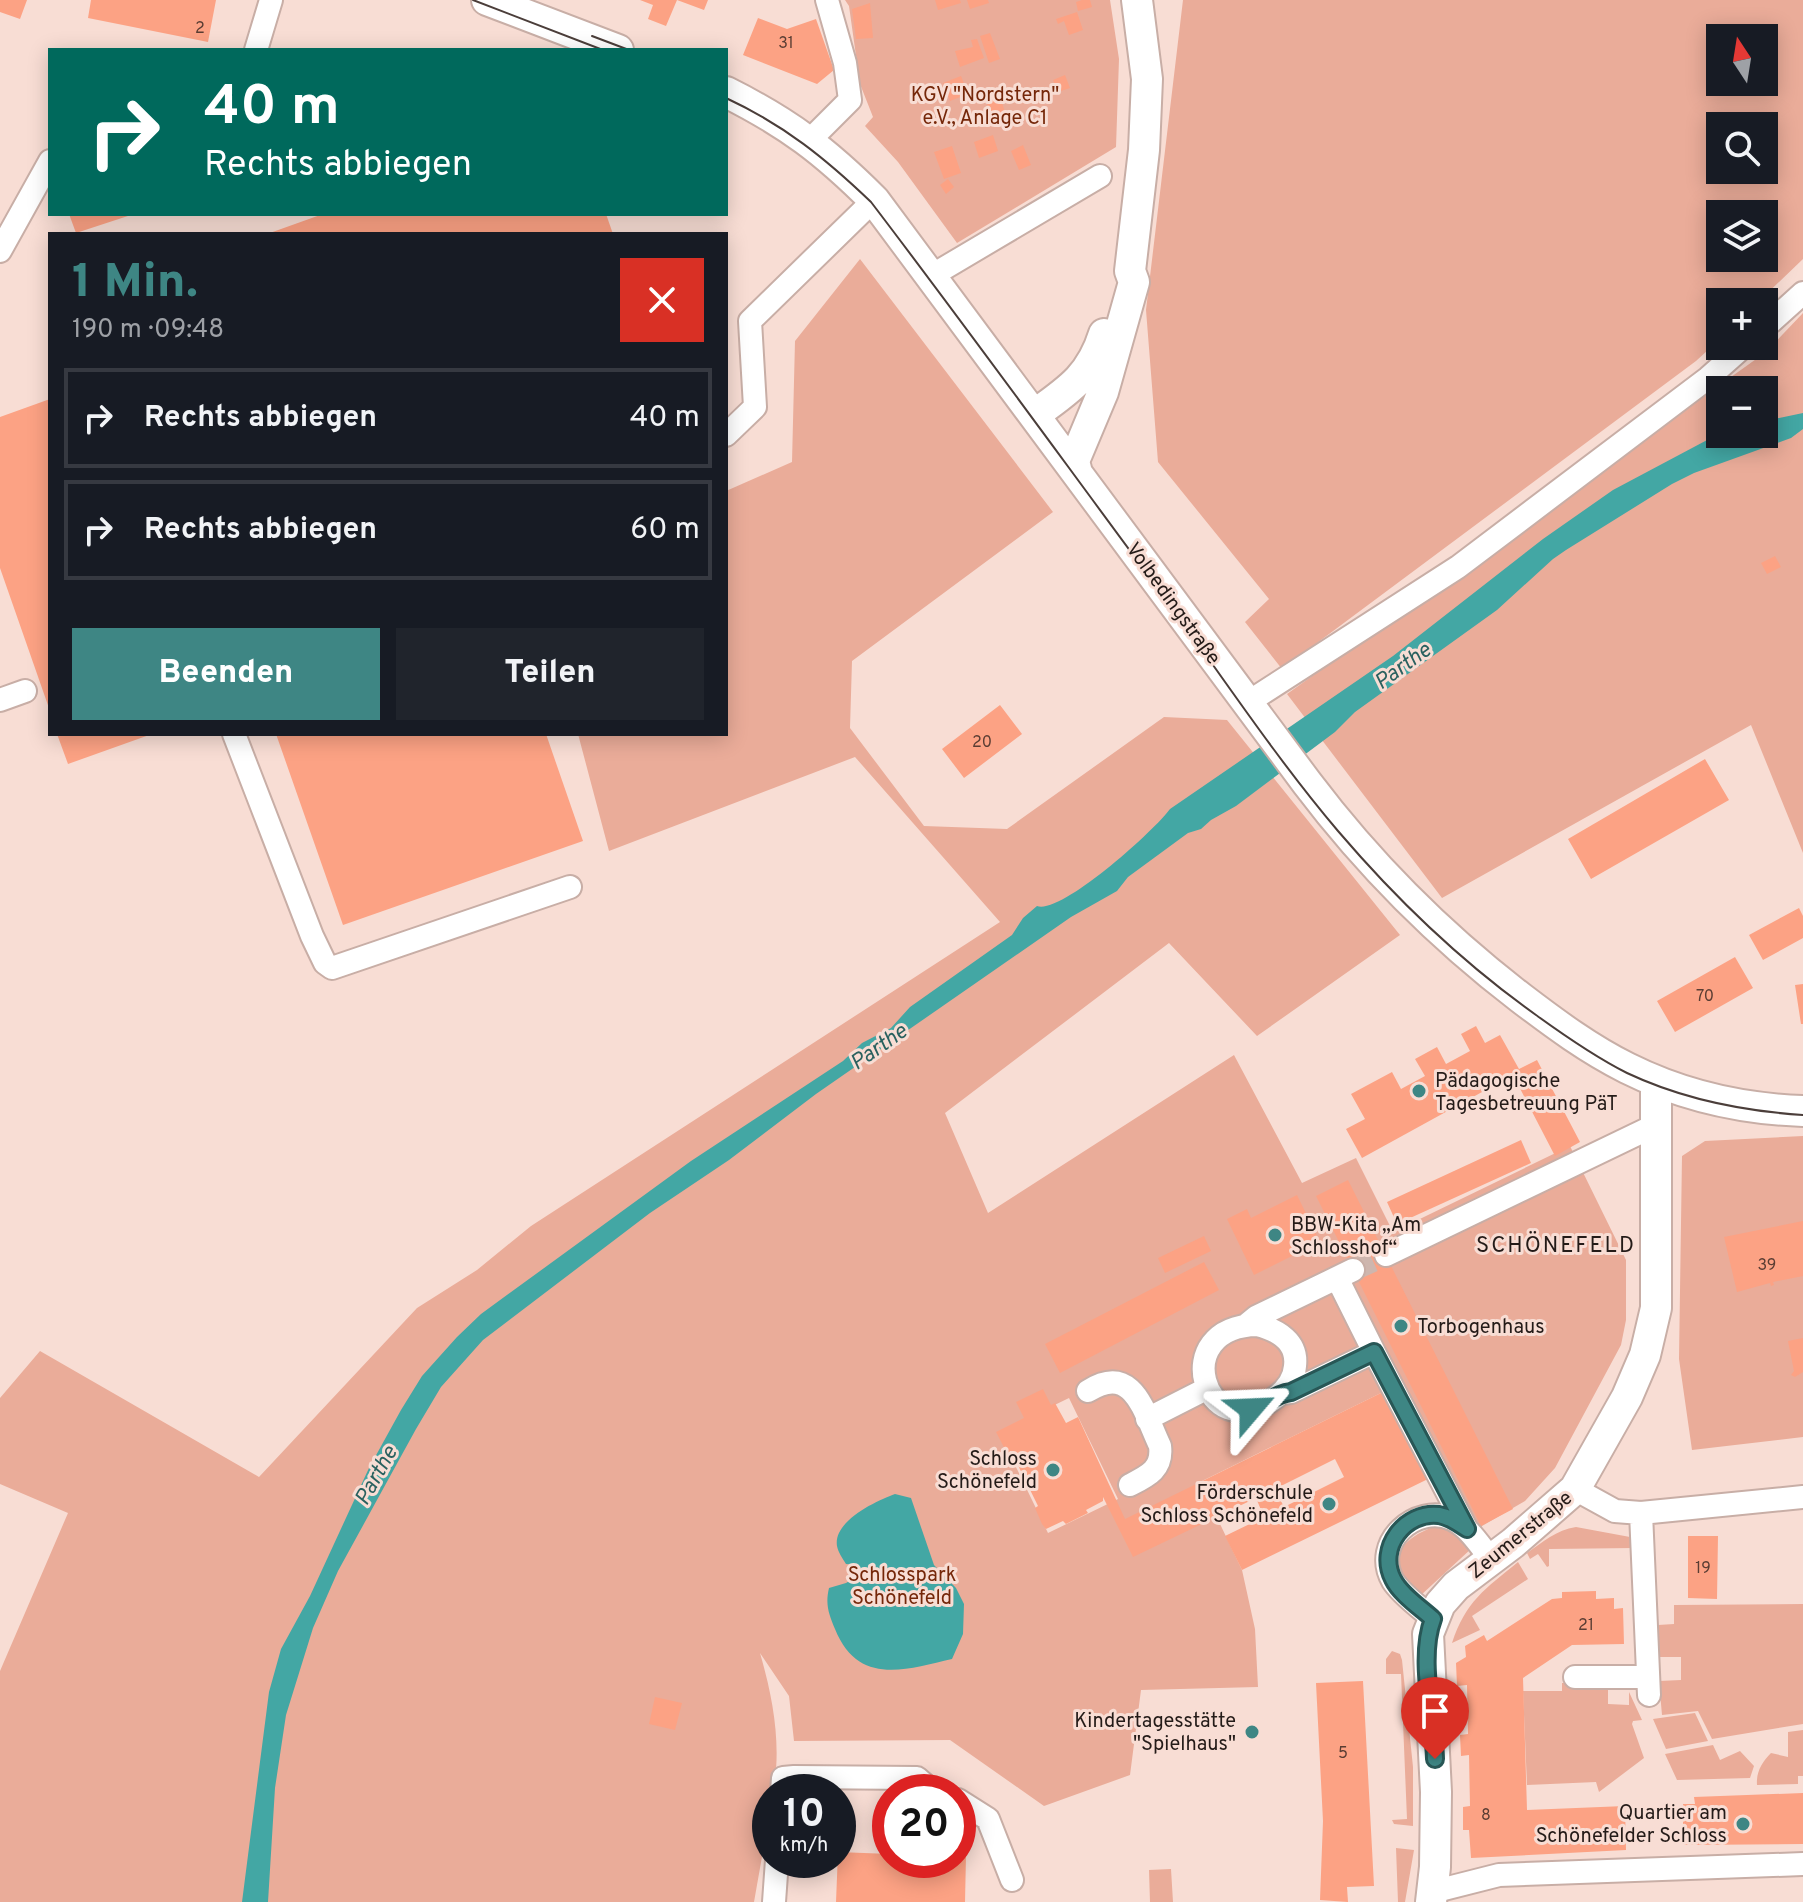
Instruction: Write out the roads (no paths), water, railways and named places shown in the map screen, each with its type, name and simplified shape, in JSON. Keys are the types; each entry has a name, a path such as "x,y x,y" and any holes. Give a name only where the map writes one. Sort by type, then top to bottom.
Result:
{"main road":[{"path":"1077,473 1074,461 1103,392 1134,282 1130,271 1144,150 1147,79 1137,0"},
{"path":"497,2 613,48"},
{"name":"Volbedingstraße","path":"728,93 810,140 874,200 1341,827 1375,866 1454,944 1555,1024 1600,1054 1656,1081 1724,1101 1803,1111"},
{"path":"1034,415 1092,367 1120,280 1130,271"},
{"name":"Zeumerstraße","path":"1432,1897 1436,1781 1427,1660 1428,1634 1440,1604 1456,1586 1532,1528 1575,1489 1627,1397 1645,1355 1656,1308 1656,1081"}],"street":[{"path":"257,48 271,0"},
{"path":"810,140 850,100 845,63 827,0"},
{"path":"0,251 48,165"},
{"path":"931,276 1100,176"},
{"path":"728,433 755,407 750,321 874,200"},
{"path":"1778,315 1803,293"},
{"path":"1247,703 1458,567 1697,387 1728,360"},
{"path":"0,700 25,691"},
{"path":"235,736 312,936 325,963 332,968 570,887"},
{"path":"1386,1255 1658,1124"},
{"path":"1245,1326 1256,1317 1345,1274 1374,1352 1467,1529 1491,1559"},
{"path":"1245,1326 1270,1328 1279,1333 1291,1346 1296,1361 1294,1373 1282,1393 1262,1407 1239,1409 1218,1402 1206,1389 1204,1365 1213,1344 1231,1330 1245,1326"},
{"path":"1282,1393 1291,1392 1374,1352"},
{"path":"1088,1391 1105,1382 1122,1383 1134,1393 1160,1446 1160,1462 1150,1475 1130,1485"},
{"path":"1147,1419 1206,1389"},
{"path":"1575,1489 1615,1511 1641,1513 1803,1497"},
{"path":"1575,1677 1648,1686 1641,1513"},
{"path":"1433,1619 1394,1582 1388,1556 1391,1543 1410,1522 1424,1516 1440,1515 1467,1529"},
{"path":"976,1811 988,1819 1012,1880"},
{"path":"1432,1897 1499,1875 1803,1864"},
{"path":"774,1902 776,1878"}],"water":[{"path":"1803,413 1803,429 1778,443 1778,418"},
{"name":"Parthe","path":"1706,441 1706,448 1763,448 1672,484 1553,559 1497,610 1355,712 1335,732 1236,806 1201,829 1188,833 1128,877 1117,891 1071,917 816,1094 729,1160 650,1213 483,1340 441,1387 416,1429 338,1571 313,1628 286,1715 275,1788 268,1902 242,1902 269,1692 281,1649 310,1596 369,1468 401,1410 422,1376 457,1337 481,1314 691,1161 843,1061 862,1043 891,1028 910,1007 1012,935 1023,918 1037,906 1066,898 1085,885 1127,852 1170,809 1393,656 1543,539 1613,490"},
{"path":"895,1494 911,1498 934,1565 956,1588 964,1604 963,1634 952,1659 884,1670 856,1659 845,1647 831,1619 827,1599 829,1588 858,1576 856,1565 846,1564 838,1548 842,1528 857,1513"}],"tunnel":[{"path":"1353,1270 1386,1255"}],"tram line":[{"path":"473,0 598,48"},
{"path":"592,36 624,48"},
{"path":"728,99 767,119 803,144 871,202 1293,775 1360,856 1431,929 1482,974 1536,1015 1627,1073 1669,1090 1713,1102 1803,1115"}],"place":[{"name":"Pädagogische Tagesbetreuung PäT","path":"1419,1091"},
{"name":"BBW-Kita „Am Schlosshof“","path":"1275,1235"},
{"name":"Torbogenhaus","path":"1401,1326"},
{"name":"Schloss Schönefeld","path":"1053,1470"},
{"name":"Förderschule Schloss Schönefeld","path":"1329,1504"},
{"name":"Kindertagesstätte \"Spielhaus\"","path":"1252,1732"},
{"name":"Quartier am Schönefelder Schloss","path":"1743,1824"}],"district":[{"name":"SCHÖNEFELD","path":"1556,1244"}],"park label":[{"name":"KGV \"Nordstern\" e.V., Anlage C1","path":"985,106"},
{"name":"Schlosspark Schönefeld","path":"902,1586"}]}
